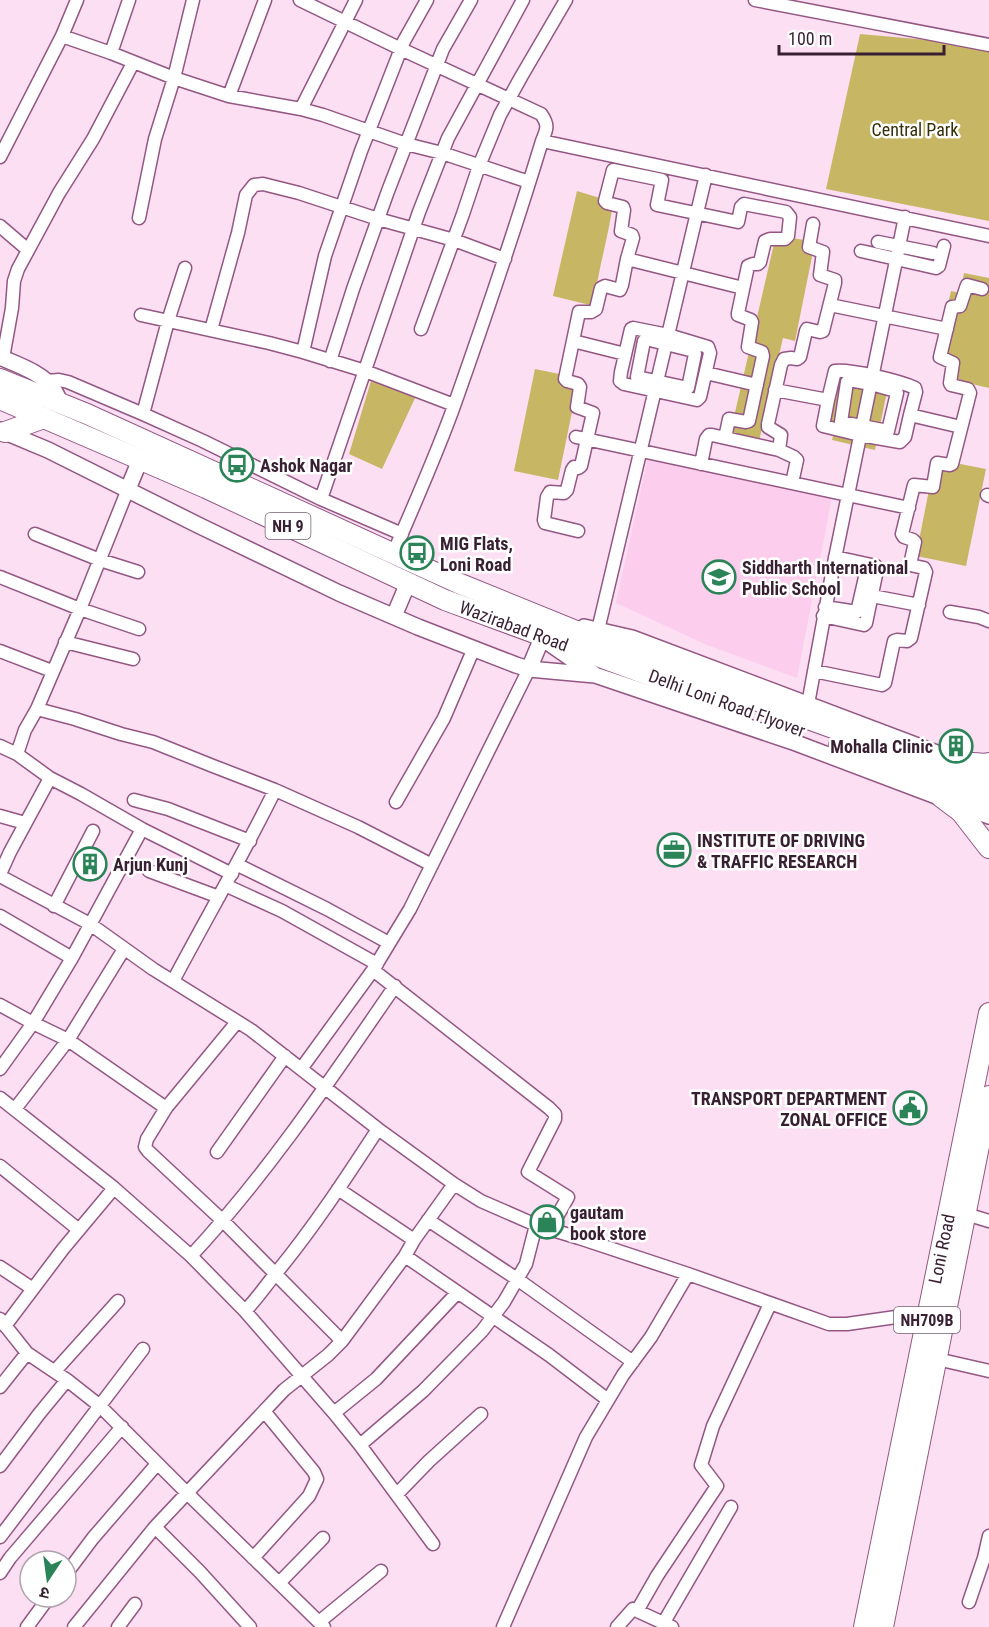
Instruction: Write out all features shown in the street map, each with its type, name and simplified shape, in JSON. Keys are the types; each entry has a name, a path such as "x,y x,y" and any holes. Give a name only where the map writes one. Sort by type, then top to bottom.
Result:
{"highway":[{"name":"NH 9","path":"0,379 8,396 44,418"},
{"name":"NH 9","path":"8,396 61,404"},
{"name":"Wazirabad Road","path":"61,404 458,583 538,629"},
{"name":"Wazirabad Road","path":"44,418 206,488 446,600 538,629"},
{"path":"2,431 44,418"},
{"name":"Delhi Loni Road Flyover","path":"538,629 989,799"},
{"name":"Delhi Loni Road Flyover","path":"601,652 741,695 989,784"},
{"path":"960,762 989,763"},
{"path":"941,797 961,812 989,849"},
{"name":"Loni Road","path":"883,1627 966,1214 980,1126 989,1013"},
{"name":"Loni Road","path":"864,1627 926,1324 989,1096"}],"street":[{"path":"0,157 62,36 76,0"},
{"path":"111,53 129,0"},
{"path":"139,218 155,139 174,78 193,0"},
{"path":"229,96 265,0"},
{"path":"300,0 541,114 547,122 505,259 454,405 393,554"},
{"path":"301,109 356,0"},
{"path":"303,352 325,256 342,207 401,49 427,0"},
{"path":"330,361 353,289 406,144 443,50 471,0"},
{"path":"321,499 414,229 448,138 523,0"},
{"path":"421,329 500,115 566,0"},
{"path":"755,0 989,45"},
{"path":"62,36 229,96 323,115 406,144 442,153 529,182"},
{"path":"61,404 54,389 46,381 1,358 12,308 14,282 28,250 59,193 93,139 134,63"},
{"path":"542,141 989,236"},
{"path":"578,531 545,523 544,520 550,492 564,493 567,490 572,470 581,466 582,438 593,413 577,407 580,387 565,379 579,312 591,312 596,309 601,288 605,286 620,290 633,238 632,235 621,231 623,207 605,201 613,170 661,180 657,205 738,222 741,207 744,204 786,212 790,217 788,236 785,239 765,241 760,262 748,266 738,315 752,322 748,348 759,350 763,356 749,421 729,419 725,438"},
{"path":"2,431 48,450 328,588 529,669 601,652 641,451 706,176"},
{"path":"212,330 246,195 254,185 263,184 290,191 454,240 505,259"},
{"path":"808,704 834,560 905,217"},
{"path":"779,450 781,435 768,427 768,424 781,365 784,358 797,359 800,357 807,330 820,333 823,331 835,280 820,275 823,252 808,247 813,224"},
{"path":"0,244 4,229 28,250"},
{"path":"878,242 936,268 939,266 939,250"},
{"path":"861,251 898,252"},
{"path":"627,259 744,288"},
{"path":"143,414 185,268"},
{"path":"814,671 884,685 894,641 897,639 910,641 926,572 924,568 910,565 915,542 902,534 914,485 933,487 937,462 951,465 970,393 968,389 950,383 952,363 940,357 952,307 960,306 967,285 982,289"},
{"path":"830,305 947,329"},
{"path":"141,315 303,352 365,371 454,405"},
{"path":"633,328 694,351 688,388 624,384 620,381 625,354 633,328"},
{"path":"646,339 667,340 708,347 710,353 706,373 700,397 697,400 656,386 636,376 644,341 646,339"},
{"path":"573,341 625,354"},
{"path":"835,371 849,371 897,393 887,431 861,431 823,426 828,400 835,371"},
{"path":"706,373 757,385"},
{"path":"849,380 872,380 915,388 910,415 905,437 900,442 861,431 841,422 847,382 849,380"},
{"path":"46,381 68,382 143,414 321,499 402,534"},
{"path":"776,390 828,400"},
{"path":"910,415 962,427"},
{"path":"701,464 706,439 712,435 779,450 794,457 797,460 792,483"},
{"path":"582,438 909,508"},
{"path":"17,754 25,730 37,709 80,609 140,460"},
{"path":"35,534 100,560 138,572"},
{"path":"824,611 864,625 872,596 876,566 834,560"},
{"path":"824,611 857,612 866,573 861,569 834,560"},
{"path":"0,577 80,609 139,629"},
{"path":"394,616 408,583"},
{"path":"872,596 919,605"},
{"path":"950,612 989,621"},
{"path":"301,1069 375,967 410,909 529,669 538,629"},
{"name":"Wazirabad Road","path":"538,629 601,652 796,742 989,816"},
{"name":"Wazirabad Road","path":"601,652 632,638 989,773"},
{"path":"65,642 132,659"},
{"path":"396,802 444,718 474,648"},
{"path":"0,651 52,672"},
{"path":"37,709 153,742 275,790 358,827 432,865"},
{"path":"0,746 17,754 50,778 142,829 327,909 389,944"},
{"path":"50,778 0,875 90,924 124,949 251,1030 324,1089 454,1184 481,1201 536,1225 688,1274 829,1324 847,1324 896,1317 926,1324"},
{"path":"173,981 235,870 275,790"},
{"path":"134,800 168,809 250,841"},
{"path":"0,816 25,823"},
{"path":"0,1069 33,1023 72,958 142,829"},
{"path":"54,906 93,831"},
{"path":"149,871 222,891 282,911 375,967 394,986 549,1108 555,1114 555,1119 528,1172 568,1197 550,1229"},
{"path":"0,916 72,958"},
{"path":"15,1109 68,1040 124,949"},
{"path":"191,1256 250,1189 324,1089 394,986"},
{"path":"0,1005 68,1040 166,1108"},
{"path":"237,1022 166,1108 147,1139 145,1147 223,1221 342,1341"},
{"path":"216,1152 285,1056"},
{"path":"0,1098 114,1188 191,1256 245,1311 303,1375 360,1445 434,1544"},
{"path":"245,1311 290,1256 378,1129"},
{"path":"0,1166 79,1230"},
{"path":"74,1627 155,1527 284,1390 342,1341 405,1256 454,1184"},
{"path":"114,1188 3,1323 27,1353 67,1380 122,1426 321,1624 381,1571"},
{"path":"338,1189 414,1240"},
{"path":"966,1214 989,1221"},
{"path":"428,1220 518,1279 633,1362"},
{"path":"360,1445 423,1391 483,1331 504,1302 526,1264 536,1225"},
{"path":"405,1256 549,1355 608,1400"},
{"path":"0,1267 33,1289"},
{"path":"502,1627 586,1437 651,1337 688,1274"},
{"path":"334,1413 376,1379 458,1293"},
{"path":"55,1371 118,1301"},
{"path":"637,1611 663,1567 717,1486 701,1465 713,1426 770,1304"},
{"path":"0,1537 143,1349"},
{"path":"0,1387 27,1353"},
{"path":"937,1359 989,1371"},
{"path":"0,1466 67,1380"},
{"path":"253,1558 309,1496 316,1479 314,1472 264,1411"},
{"path":"397,1494 429,1461 481,1414"},
{"path":"0,1573 122,1426"},
{"path":"78,1558 99,1530 158,1464"},
{"path":"617,1627 633,1609 668,1625 731,1507"},
{"path":"155,1527 250,1627"},
{"path":"969,1602 989,1536"},
{"path":"279,1583 323,1538"},
{"path":"118,1627 135,1604"},
{"path":"27,1627 40,1609"}],"shaded area":[{"name":"Siddharth International Public School","path":"649,453 832,497 797,678 707,645 616,603"}],"green space":[{"name":"Central Park","path":"860,34 939,41 989,51 989,221 826,189"},
{"path":"577,191 613,202 594,306 553,296"},
{"path":"776,235 815,242 795,341 783,338 757,450 722,442 733,421"},
{"path":"964,273 989,278 989,388 950,379 955,357 937,353 951,291 960,293"},
{"path":"535,369 579,378 558,480 514,471"},
{"path":"830,374 888,387 875,450 832,440 836,423 820,419"},
{"path":"371,381 416,396 382,469 349,454"},
{"path":"935,459 986,469 966,566 916,556"}],"place":[{"name":"Ashok Nagar","path":"237,465"},
{"name":"MIG Flats, Loni Road","path":"417,553"},
{"name":"Siddharth International Public School","path":"719,577"},
{"name":"Mohalla Clinic","path":"956,746"},
{"name":"INSTITUTE OF DRIVING & TRAFFIC RESEARCH","path":"674,850"},
{"name":"Arjun Kunj","path":"90,864"},
{"name":"TRANSPORT DEPARTMENT ZONAL OFFICE","path":"910,1108"},
{"name":"gautam book store","path":"547,1222"}]}
